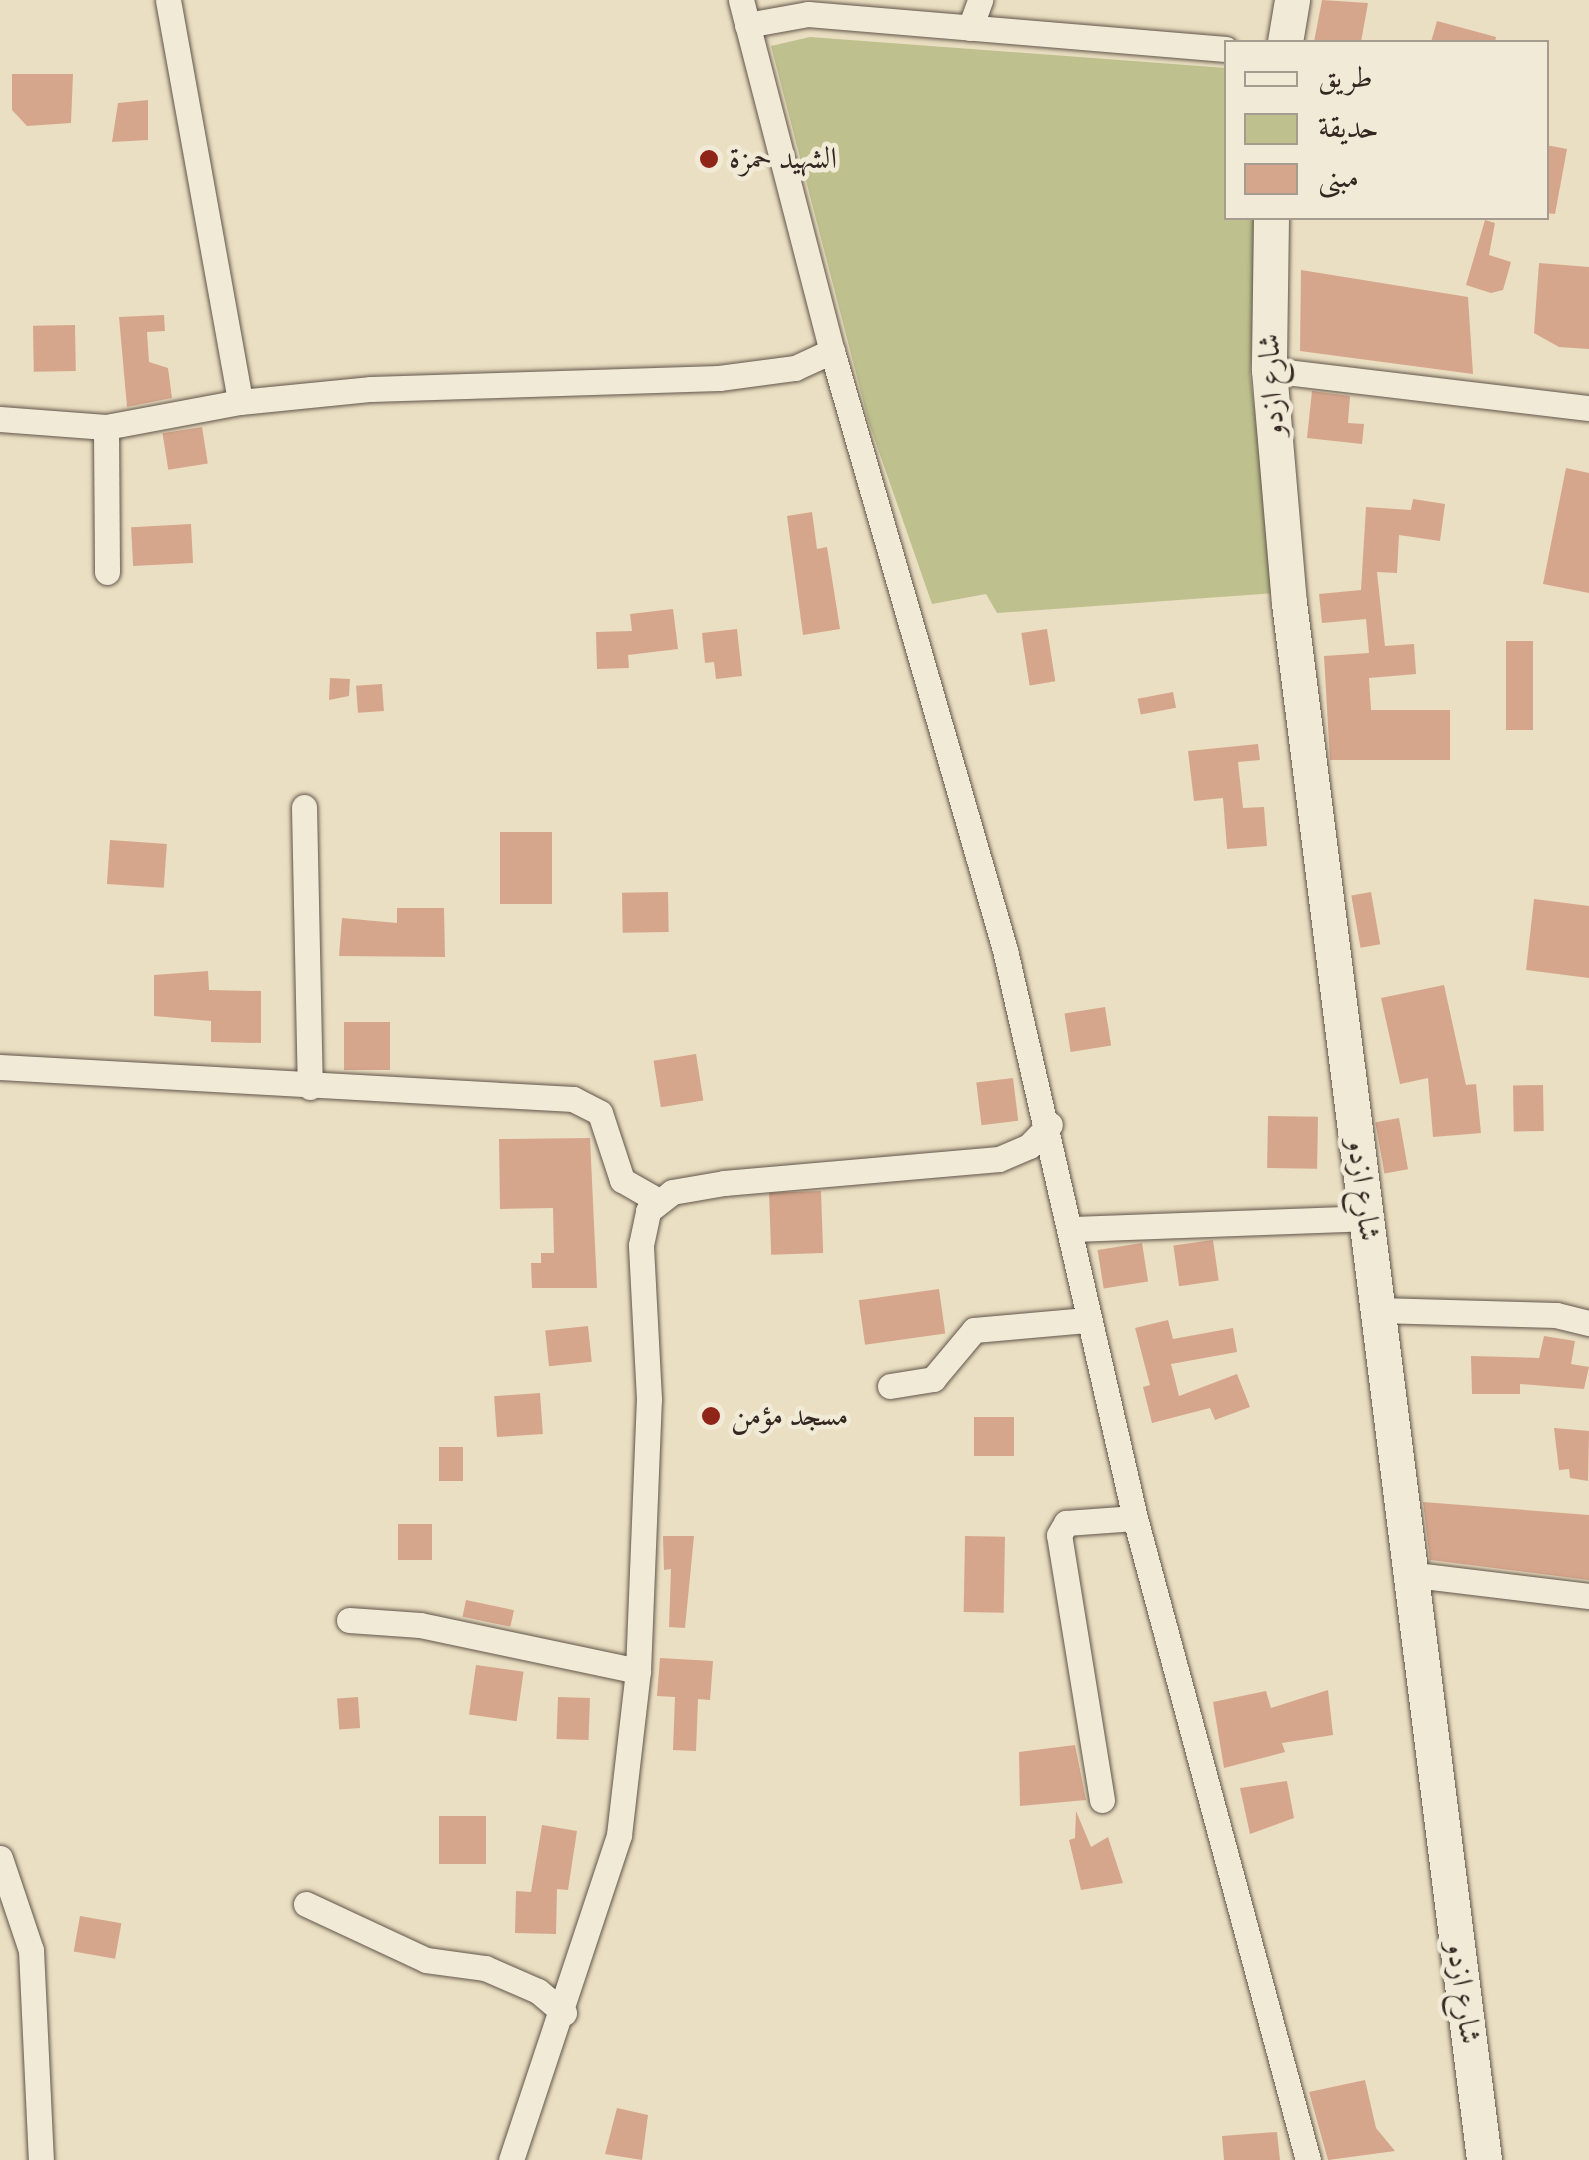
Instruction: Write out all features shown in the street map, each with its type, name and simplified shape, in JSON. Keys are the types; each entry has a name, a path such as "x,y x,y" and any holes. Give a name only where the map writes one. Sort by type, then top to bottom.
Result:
{"street":[{"path":"168,0 240,402"},
{"path":"970,28 980,0"},
{"path":"1285,40 1292,0"},
{"path":"1224,50 808,14 744,12 832,352 1050,1124 1087,1320 1135,1518 1308,2160"},
{"name":"شارع ازدو","path":"1271,220 1269,370 1289,603 1378,1310 1407,1574 1484,2160"},
{"path":"0,419 106,427 240,402 371,389 719,378 794,368 832,352"},
{"path":"1269,370 1589,408"},
{"path":"106,427 107,572"},
{"path":"304,808 310,1087"},
{"path":"0,1068 588,1102 600,1113 622,1180 657,1200 724,1183 999,1160 1029,1146 1050,1124"},
{"path":"510,2160 564,2013 619,1835 638,1671 650,1398 640,1244 657,1200"},
{"path":"1072,1229 1366,1218"},
{"path":"1378,1310 1556,1315 1589,1323"},
{"path":"890,1386 933,1379 974,1330 1087,1320"},
{"path":"1102,1800 1058,1535 1066,1524 1135,1518"},
{"path":"1407,1574 1589,1596"},
{"path":"349,1620 420,1624 638,1671"},
{"path":"0,1858 31,1950 41,2160"},
{"path":"306,1904 426,1960 485,1968 538,1991 564,2013"}],"green space":[{"path":"810,37 1224,68 1224,220 1258,220 1250,374 1277,593 997,613 986,594 932,604 869,423 771,46"}],"building":[{"path":"1322,0 1368,3 1361,40 1314,40"},
{"path":"1437,21 1496,37 1495,40 1432,40"},
{"path":"12,74 73,74 71,123 27,126 12,110"},
{"path":"148,100 148,140 112,142 118,103"},
{"path":"1549,146 1567,149 1555,214 1549,213"},
{"path":"1485,220 1495,223 1489,255 1511,262 1503,290 1491,293 1466,285"},
{"path":"1539,263 1589,267 1589,349 1559,347 1534,333"},
{"path":"1301,270 1468,297 1473,374 1300,351"},
{"path":"164,315 165,331 147,332 149,362 168,368 172,398 127,407 119,317"},
{"path":"75,325 76,371 34,372 33,326"},
{"path":"1312,391 1350,396 1348,423 1364,424 1362,444 1307,438"},
{"path":"202,427 208,464 168,470 162,433"},
{"path":"1566,468 1589,473 1589,593 1543,584"},
{"path":"1413,499 1445,504 1440,541 1399,535 1397,573 1377,572 1385,646 1414,644 1416,674 1369,678 1371,710 1450,710 1450,760 1330,760 1324,656 1369,653 1366,619 1322,623 1319,594 1361,590 1366,507 1411,510"},
{"path":"812,512 817,549 827,547 840,629 803,635 787,516"},
{"path":"191,524 193,563 133,566 131,527"},
{"path":"673,609 678,649 628,655 629,668 597,669 596,632 632,631 630,614"},
{"path":"737,629 742,676 716,679 714,662 705,663 702,633"},
{"path":"1047,629 1055,681 1030,685 1021,633"},
{"path":"1506,641 1533,641 1533,730 1506,730"},
{"path":"330,678 350,679 349,696 329,700"},
{"path":"382,684 384,711 358,713 356,686"},
{"path":"1173,692 1176,708 1141,715 1138,699"},
{"path":"1258,744 1260,760 1238,762 1243,808 1264,807 1267,846 1227,849 1223,798 1194,801 1188,751"},
{"path":"500,832 552,832 552,904 500,904"},
{"path":"110,840 167,844 164,888 107,884"},
{"path":"668,892 669,932 623,933 622,893"},
{"path":"1371,892 1380,944 1361,948 1351,895"},
{"path":"1534,899 1589,906 1589,978 1526,970"},
{"path":"397,908 444,908 445,957 339,956 342,918 397,923"},
{"path":"208,971 209,990 261,991 261,1043 211,1042 211,1021 154,1016 154,975"},
{"path":"1444,985 1466,1085 1476,1084 1481,1133 1433,1137 1428,1078 1400,1084 1381,998"},
{"path":"1105,1007 1111,1046 1071,1052 1065,1013"},
{"path":"344,1022 390,1022 390,1070 344,1070"},
{"path":"696,1054 703,1100 661,1107 654,1061"},
{"path":"1013,1078 1018,1121 982,1125 976,1083"},
{"path":"1543,1085 1544,1131 1514,1132 1513,1086"},
{"path":"1268,1116 1318,1117 1317,1169 1267,1168"},
{"path":"1399,1118 1408,1169 1384,1173 1375,1122"},
{"path":"590,1138 597,1288 532,1288 531,1263 541,1263 541,1253 554,1253 553,1208 500,1209 499,1139"},
{"path":"821,1191 823,1253 771,1255 769,1193"},
{"path":"1213,1240 1219,1281 1179,1286 1173,1246"},
{"path":"1142,1243 1148,1282 1104,1289 1098,1250"},
{"path":"939,1289 945,1334 865,1345 859,1300"},
{"path":"1168,1320 1173,1339 1233,1328 1237,1352 1171,1364 1179,1396 1237,1374 1250,1407 1215,1420 1210,1408 1152,1423 1143,1387 1150,1385 1135,1328"},
{"path":"588,1326 592,1362 549,1366 545,1330"},
{"path":"1544,1336 1575,1341 1571,1364 1589,1367 1584,1389 1520,1384 1520,1394 1472,1394 1471,1356 1539,1358"},
{"path":"540,1393 543,1434 497,1437 494,1396"},
{"path":"974,1417 1014,1417 1014,1456 974,1456"},
{"path":"1554,1428 1589,1431 1588,1481 1570,1478 1569,1469 1559,1470"},
{"path":"439,1447 463,1447 463,1481 439,1481"},
{"path":"1423,1502 1589,1515 1589,1580 1430,1560"},
{"path":"398,1524 432,1524 432,1560 398,1560"},
{"path":"663,1536 694,1536 685,1628 669,1627 671,1569 664,1570"},
{"path":"965,1536 1005,1537 1004,1613 964,1612"},
{"path":"466,1600 514,1610 510,1627 462,1617"},
{"path":"660,1658 713,1661 710,1700 698,1699 696,1751 673,1750 675,1697 657,1696"},
{"path":"476,1665 524,1672 517,1721 469,1715"},
{"path":"1328,1690 1333,1735 1282,1743 1285,1752 1224,1768 1213,1702 1266,1691 1271,1708"},
{"path":"358,1697 360,1728 339,1729 337,1698"},
{"path":"558,1697 590,1698 589,1740 557,1739"},
{"path":"1075,1745 1086,1800 1020,1806 1019,1752"},
{"path":"1287,1781 1294,1818 1250,1834 1240,1788"},
{"path":"1076,1811 1091,1847 1108,1837 1123,1883 1081,1890 1069,1840 1075,1838"},
{"path":"439,1816 486,1816 486,1864 439,1864"},
{"path":"542,1825 577,1831 568,1890 557,1889 556,1934 515,1933 516,1891 531,1892"},
{"path":"80,1916 121,1923 115,1959 74,1951"},
{"path":"1365,2080 1376,2128 1395,2151 1328,2160 1309,2092"},
{"path":"617,2108 648,2115 642,2160 605,2154"},
{"path":"1277,2132 1280,2160 1224,2160 1222,2136"}],"place":[{"name":"الشهيد حمزة","path":"709,159"},
{"name":"مسجد مؤمن","path":"711,1416"}]}
